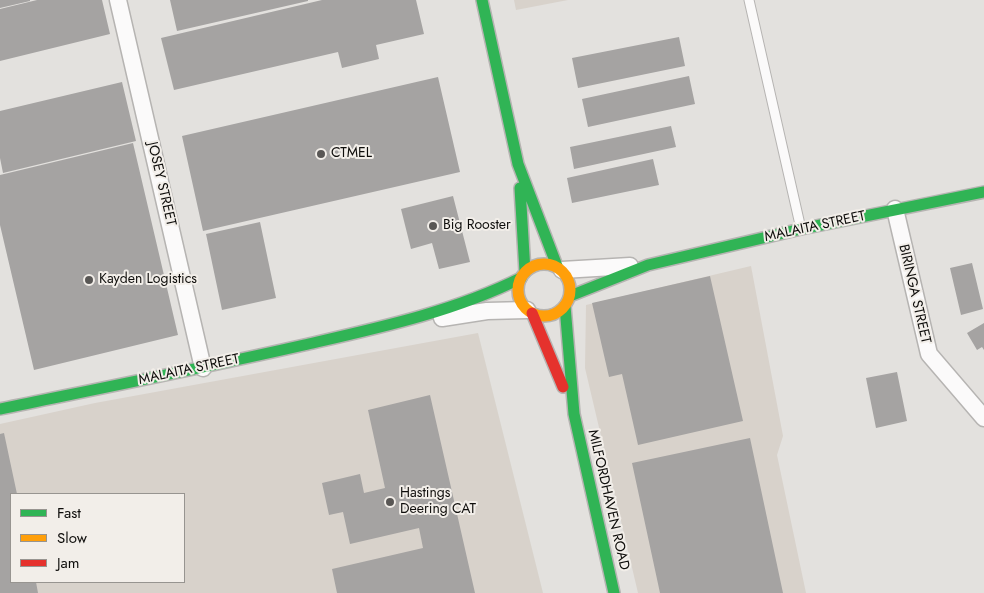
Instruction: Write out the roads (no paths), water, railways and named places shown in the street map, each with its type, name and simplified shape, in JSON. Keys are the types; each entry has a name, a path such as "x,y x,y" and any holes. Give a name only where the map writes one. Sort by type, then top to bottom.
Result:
{"street":[{"name":"JOSEY STREET","path":"118,0 203,368"},
{"path":"482,0 518,164 559,268 570,286 568,301 560,311 546,316 530,311 519,298 523,275 518,164"},
{"name":"MALAITA STREET","path":"568,301 648,265 801,229 984,192"},
{"name":"BIRINGA STREET","path":"894,209 929,354 984,418"},
{"path":"523,275 540,264 559,268"},
{"name":"MALAITA STREET","path":"559,268 648,265"},
{"name":"MALAITA STREET","path":"0,410 203,368 377,328 485,296 523,275"},
{"name":"MILFORDHAVEN ROAD","path":"568,301 574,414 614,593"},
{"name":"MALAITA STREET","path":"377,328 487,311 530,311"},
{"name":"MILFORDHAVEN ROAD","path":"530,311 574,414"}],"lane":[{"path":"749,0 801,229"}],"place":[{"name":"CTMEL","path":"321,154"},
{"name":"Big Rooster","path":"433,226"},
{"name":"Kayden Logistics","path":"89,280"},
{"name":"Hastings Deering CAT","path":"390,502"}]}
